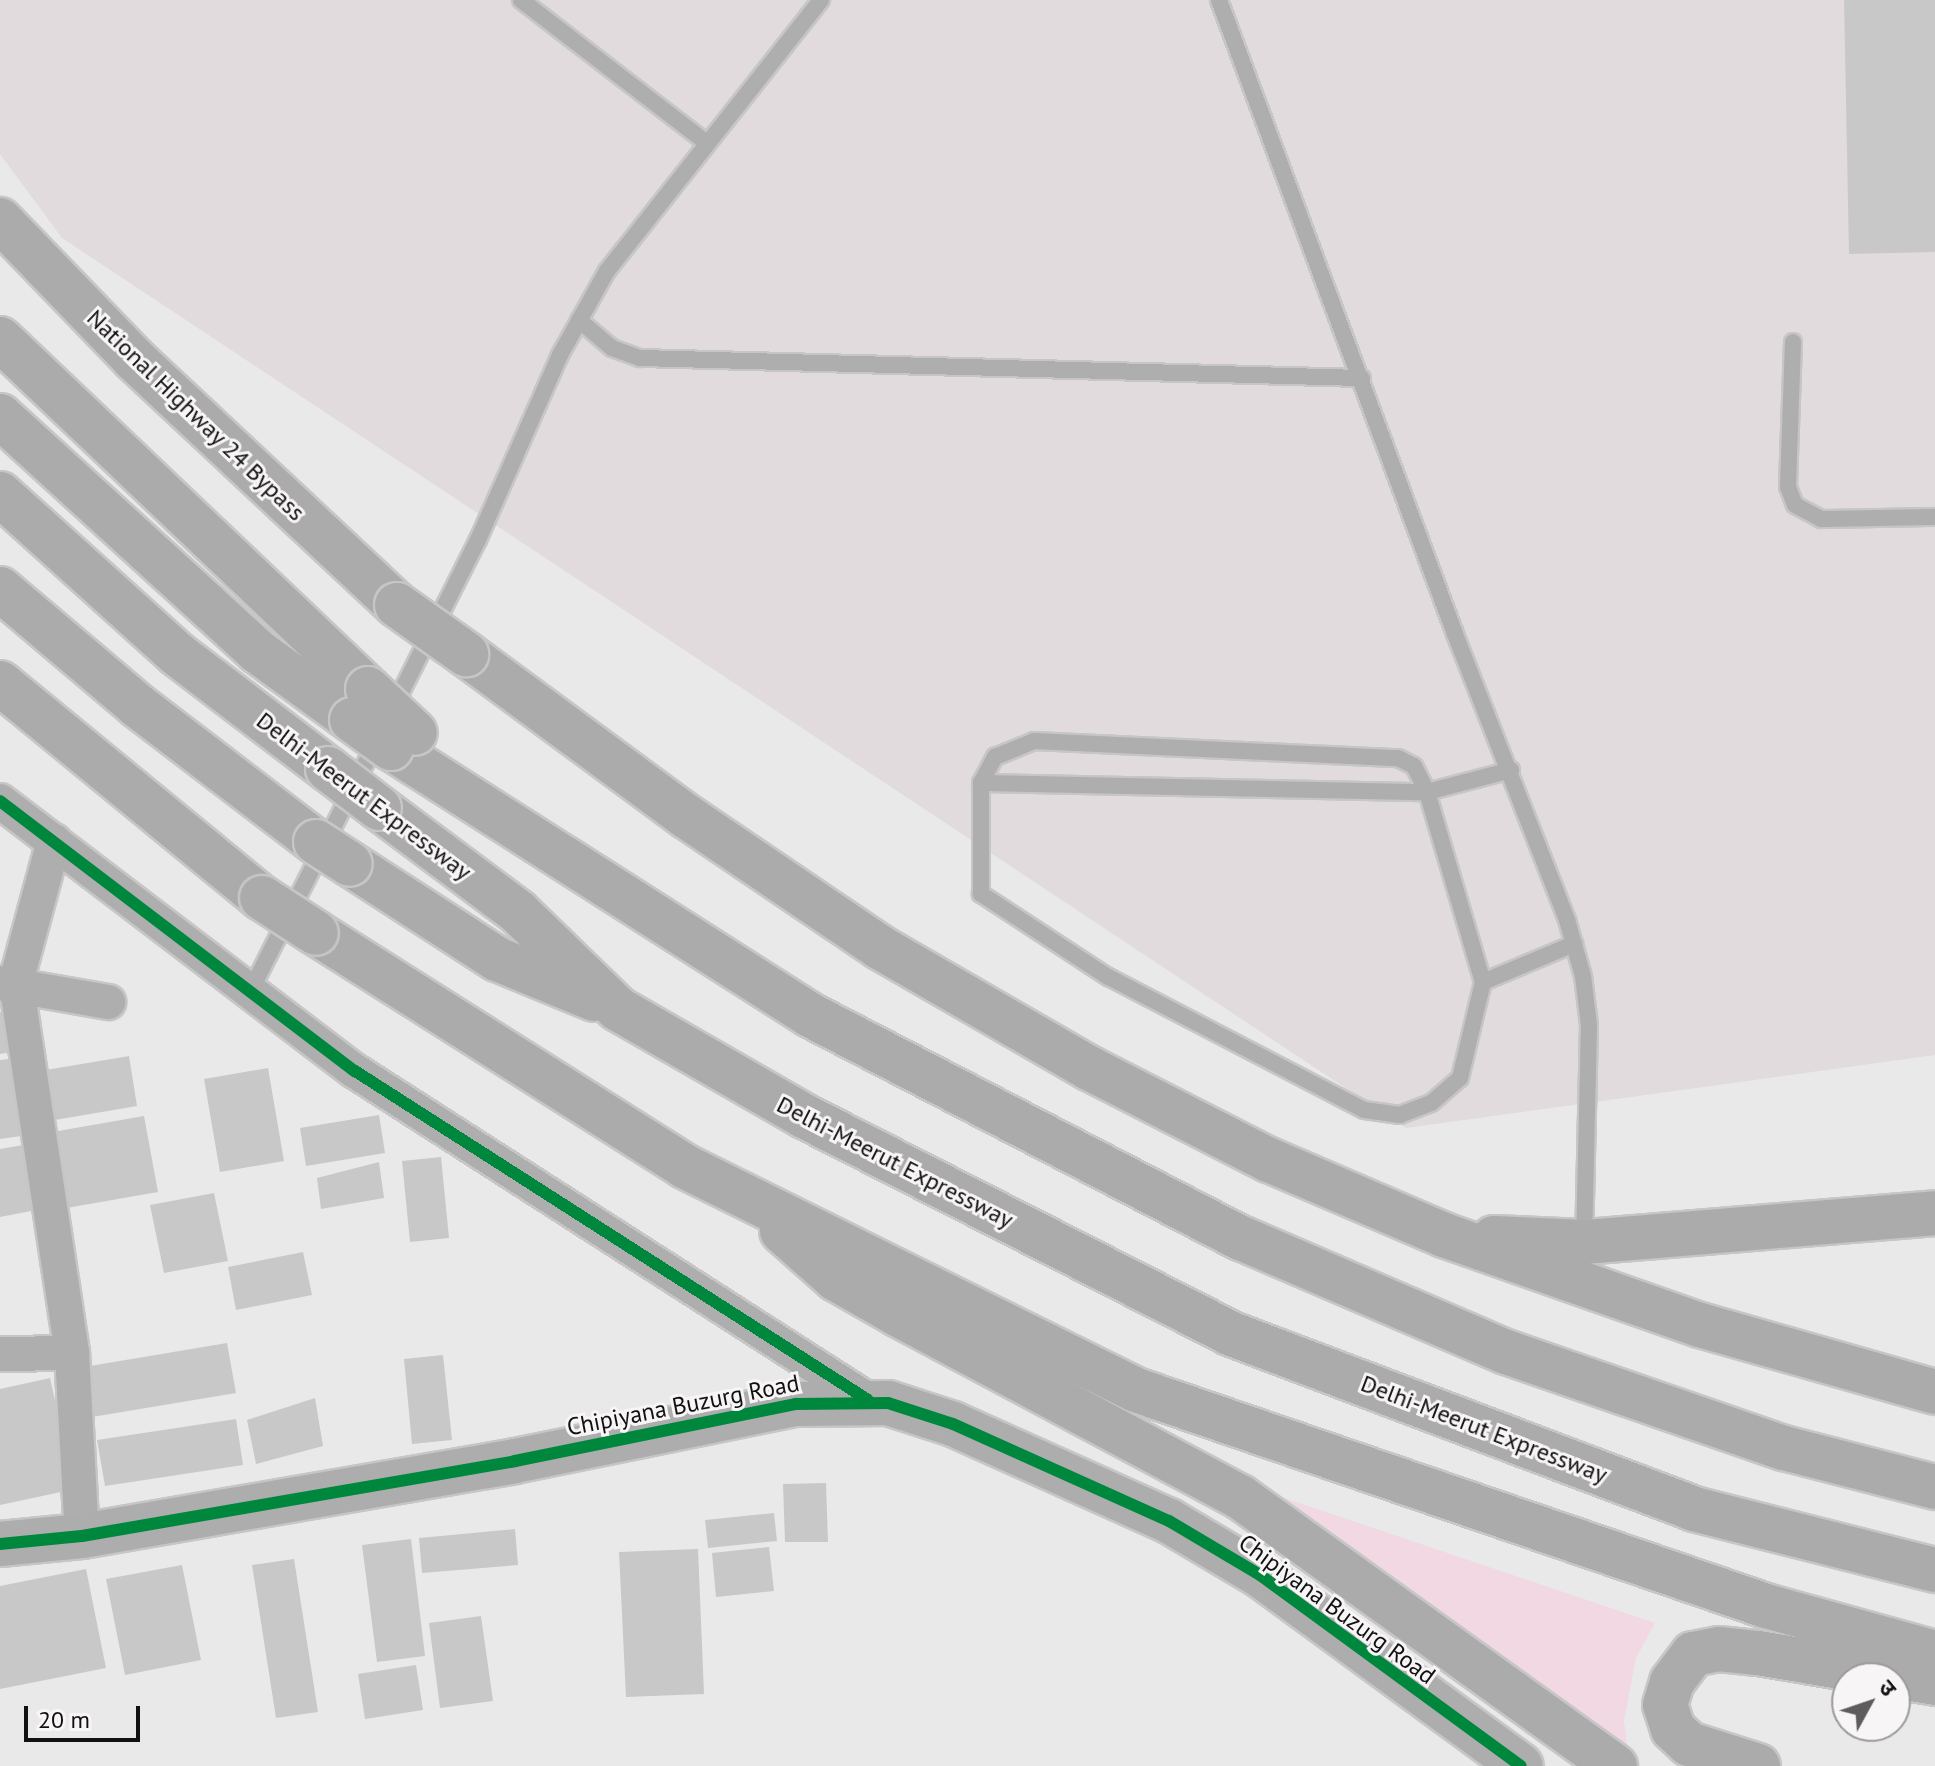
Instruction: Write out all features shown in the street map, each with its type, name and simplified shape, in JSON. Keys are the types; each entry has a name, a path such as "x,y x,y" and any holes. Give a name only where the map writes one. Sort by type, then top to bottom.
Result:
{"highway":[{"name":"National Highway 24 Bypass","path":"0,220 134,359 397,605 686,816 881,948 1089,1068 1269,1160 1444,1235 1700,1325 1935,1392"},
{"path":"0,339 360,705 403,741 514,824 810,1015 1241,1238 1506,1352 1784,1448 1935,1487"},
{"path":"0,416 257,651 360,705"},
{"name":"Delhi-Meerut Expressway","path":"0,494 177,654 518,912 618,1009 804,1116 1229,1333 1694,1509 1935,1570"},
{"path":"0,589 138,706 333,853 497,959 618,1009"},
{"path":"0,683 262,898 684,1166 1136,1390 1766,1606 1935,1653"},
{"path":"758,1203 796,1246 836,1279 1240,1497 1615,1766"},
{"path":"1444,1235 1584,1242 1935,1213"},
{"path":"1758,1766 1700,1749 1673,1729 1665,1705 1672,1682 1693,1654 1719,1649 1758,1653 1935,1683"}],"street":[{"path":"0,801 355,1071 871,1402"},
{"path":"54,841 8,982 72,1353 82,1536"},
{"path":"8,982 108,1002"},
{"path":"0,1354 72,1353"},
{"name":"Chipiyana Buzurg Road","path":"0,1544 82,1536 515,1461 796,1404 871,1402 953,1424 1169,1521 1260,1575 1521,1766"}],"lane":[{"path":"521,0 707,143"},
{"path":"250,992 478,540 579,320 607,271 821,0"},
{"path":"1219,0 1574,944 1589,1025 1584,1242"},
{"path":"579,320 612,348 640,358 1362,378"},
{"path":"1793,342 1788,487 1795,505 1821,519 1935,517"},
{"path":"1034,741 1398,758 1414,766 1427,792 1483,982 1460,1078 1431,1103 1400,1115 1364,1110 1108,977 981,894 981,783 995,757 1034,741"},
{"path":"981,783 1427,792 1511,770"},
{"path":"1483,982 1574,944"}],"shaded area":[{"path":"0,0 1935,0 1935,1055 1406,1128 62,238 0,154"},
{"path":"1252,1487 1655,1623 1636,1658 1624,1721 1628,1754"}],"building":[{"path":"1844,0 1935,0 1935,252 1849,254"},
{"path":"16,1010 21,1051 0,1054 0,1012"},
{"path":"129,1056 137,1106 49,1121 40,1071"},
{"path":"25,1057 36,1134 0,1139 0,1060"},
{"path":"268,1068 284,1161 220,1172 204,1079"},
{"path":"379,1115 385,1153 306,1166 300,1128"},
{"path":"144,1116 158,1192 55,1210 41,1134"},
{"path":"35,1143 47,1208 0,1217 0,1149"},
{"path":"441,1157 449,1238 410,1242 402,1161"},
{"path":"379,1162 384,1198 321,1209 317,1178"},
{"path":"214,1193 228,1261 164,1273 150,1205"},
{"path":"303,1252 312,1295 236,1310 228,1267"},
{"path":"227,1343 236,1393 92,1417 84,1367"},
{"path":"443,1355 452,1440 412,1444 404,1359"},
{"path":"50,1378 75,1489 0,1505 0,1389"},
{"path":"315,1398 323,1446 256,1464 247,1420"},
{"path":"236,1419 243,1465 105,1486 97,1440"},
{"path":"826,1483 828,1542 785,1542 783,1484"},
{"path":"774,1513 777,1541 708,1548 705,1520"},
{"path":"515,1529 518,1565 422,1573 419,1538"},
{"path":"411,1539 425,1656 377,1662 362,1545"},
{"path":"769,1547 774,1591 716,1597 712,1553"},
{"path":"698,1549 704,1694 626,1697 619,1552"},
{"path":"294,1559 318,1712 276,1718 252,1565"},
{"path":"182,1565 201,1660 125,1675 106,1579"},
{"path":"86,1569 106,1668 0,1689 0,1586"},
{"path":"481,1616 493,1701 440,1708 429,1623"},
{"path":"416,1665 423,1710 365,1719 358,1674"}],"cycle path":[{"path":"0,801 355,1071 868,1400"},
{"path":"0,1544 82,1536 515,1461 796,1404 888,1403 953,1424 1169,1521 1260,1575 1521,1766"}]}
